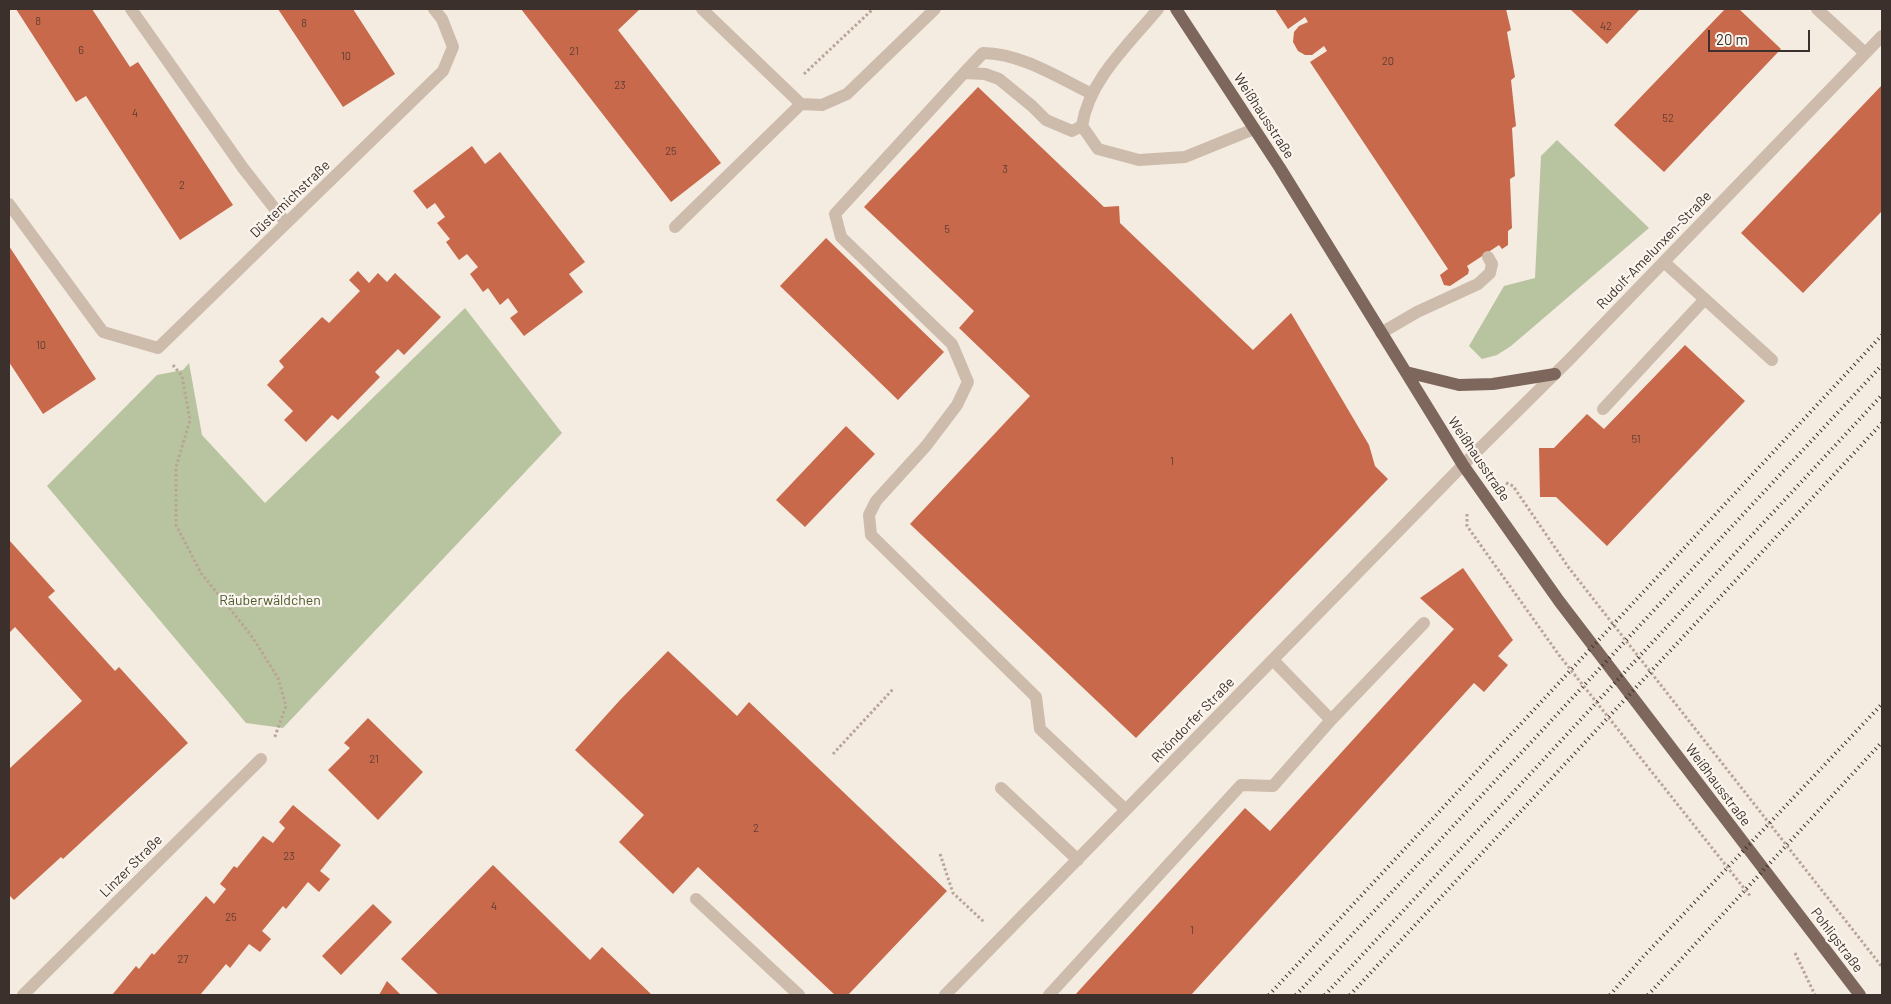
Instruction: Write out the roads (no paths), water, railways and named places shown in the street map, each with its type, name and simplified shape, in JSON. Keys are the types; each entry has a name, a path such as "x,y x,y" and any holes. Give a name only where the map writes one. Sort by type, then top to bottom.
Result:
{"main road":[{"name":"Weißhausstraße","path":"1176,9 1254,129 1462,465 1558,600 1790,903"},
{"path":"1406,372 1459,385 1493,384 1555,374"},
{"name":"Pohligstraße","path":"1790,903 1860,995"}],"street":[{"path":"131,9 243,168 286,223"},
{"name":"Düstemichstraße","path":"9,204 103,332 158,348 443,71 453,46 442,19 434,9"},
{"path":"702,9 801,104 822,105 847,94 935,9"},
{"path":"1158,9 1098,83 1084,109 1082,126 1098,148 1139,160 1185,157 1254,129"},
{"path":"1817,9 1865,53"},
{"name":"Rudolf-Amelunxen-Straße","path":"1462,465 1555,374 1882,36"},
{"path":"1092,94 1036,66 1003,54 984,53 835,214 841,237 952,344 968,382 957,405 926,446 876,501 869,515 871,535 1036,697 1040,729 1126,810"},
{"path":"964,73 985,74 999,79 1046,120 1072,132 1082,126"},
{"path":"675,226 801,104"},
{"path":"1381,332 1417,312 1478,284 1490,273 1492,264 1488,257"},
{"path":"1664,262 1772,360"},
{"path":"1603,410 1705,299"},
{"name":"Rhöndorfer Straße","path":"945,995 1462,465"},
{"path":"1049,995 1241,785 1273,786 1331,720 1424,623"},
{"path":"1273,660 1331,720"},
{"name":"Linzer Straße","path":"23,995 261,759"},
{"path":"1001,788 1078,860"},
{"path":"696,899 799,995"}],"railway":[{"path":"1269,995 1882,335"},
{"path":"1296,995 1882,365"},
{"path":"1325,995 1882,395"},
{"path":"1350,995 1882,423"},
{"path":"1610,995 1643,957 1882,704"},
{"path":"1648,995 1882,742"}],"park label":[{"name":"Räuberwäldchen","path":"270,600"}]}
